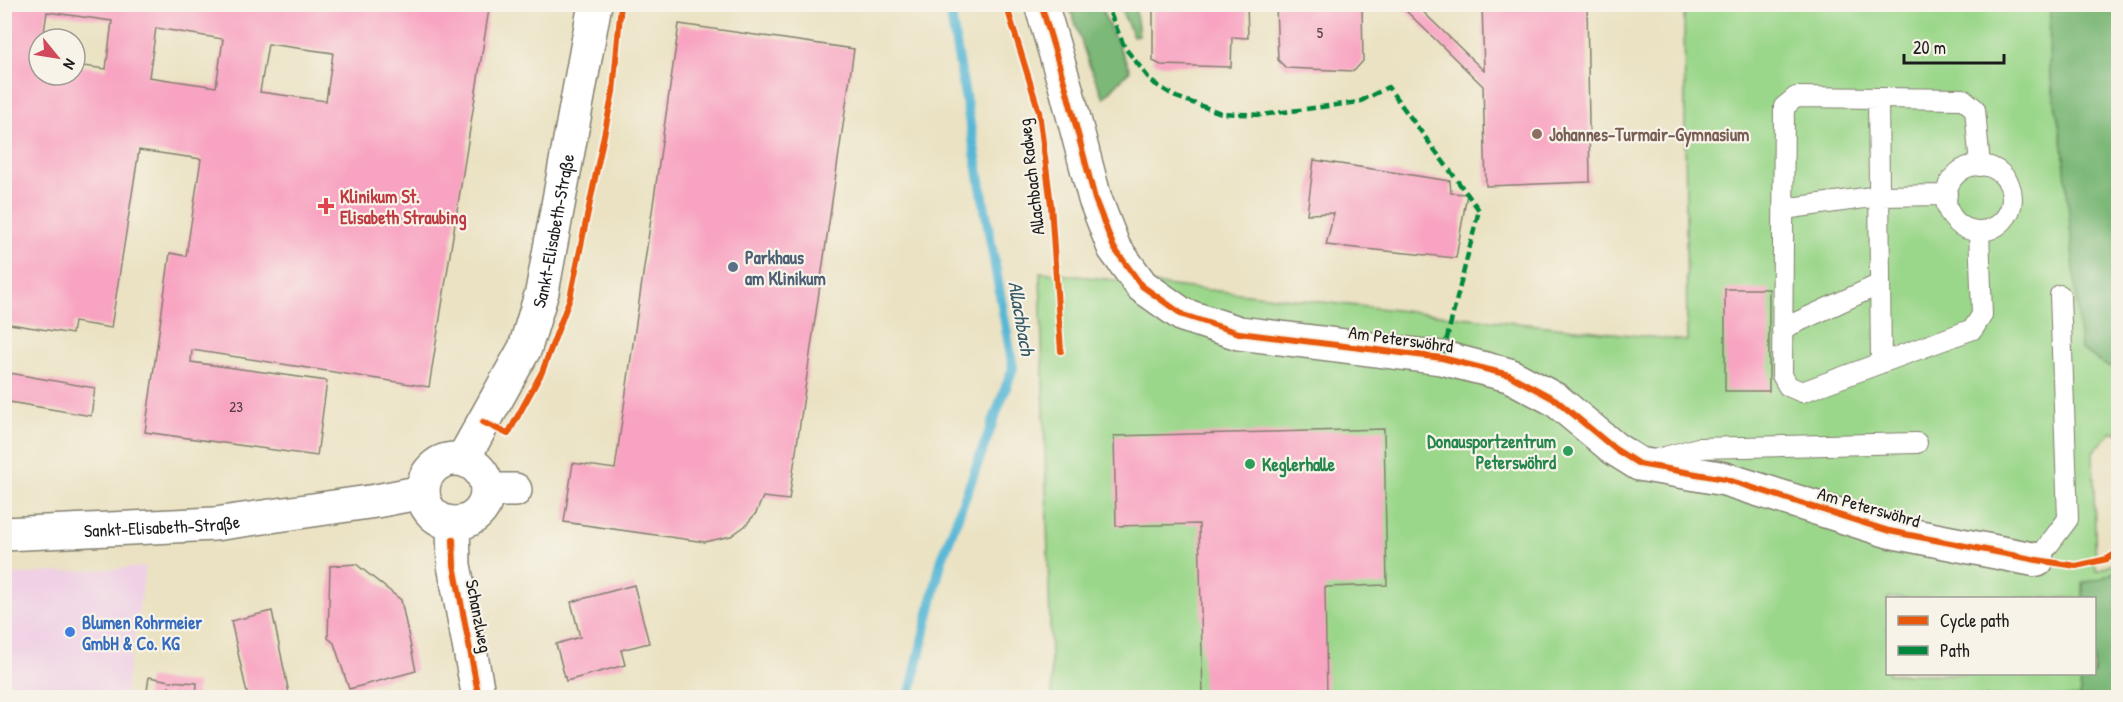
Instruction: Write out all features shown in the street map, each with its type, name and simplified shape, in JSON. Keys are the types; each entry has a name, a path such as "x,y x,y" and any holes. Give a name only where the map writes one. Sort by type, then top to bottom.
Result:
{"street":[{"name":"Sankt-Elisabeth-Straße","path":"468,452 525,348 542,292 595,4"},
{"name":"Am Peterswöhrd","path":"1041,4 1095,198 1114,248 1142,286 1183,315 1239,333 1442,357 1509,375 1556,400 1615,449 1639,464 1725,479 1889,531 2037,560"},
{"path":"468,452 471,463 501,490 486,501 474,518 453,524 435,517 424,501 424,481 435,465 468,452"},
{"name":"Sankt-Elisabeth-Straße","path":"4,534 215,524 423,492"},
{"name":"Schanzlweg","path":"453,524 454,565 479,698"}],"lane":[{"path":"1979,231 1982,315 1973,329 1802,392 1788,386 1782,375 1784,107 1796,97 1963,99 1975,109 1980,166"},
{"path":"1878,98 1881,363"},
{"path":"1980,166 1995,170 2004,176 2010,185 2012,196 2007,216 1990,230 1979,231 1969,230 1959,224 1947,206 1947,195 1949,184 1956,176 1964,169 1980,166"},
{"path":"1784,209 1879,196 1947,195"},
{"path":"1782,329 1880,284"},
{"path":"2037,560 2068,519 2060,295"},
{"path":"1639,464 1698,448 1917,443"}],"shaded area":[{"name":"Blumen Rohrmeier GmbH & Co. KG","path":"146,567 124,697 5,697 5,575"}],"green space":[{"path":"1069,5 1104,5 1104,15 1130,70 1104,98 1090,67"},
{"path":"1121,5 1135,5 1139,35 1133,36"},
{"name":"Donausportzentrum Peterswöhrd","path":"1684,5 2079,5 2108,367 2118,368 2118,433 2112,432 2093,452 2096,571 2118,561 2118,697 1052,697 1040,272 1687,341"},
{"path":"2050,5 2118,5 2118,368 2108,367 2081,349 2063,147 2049,69"},
{"path":"2118,570 2118,697 2079,697 2082,675 2096,675 2096,597 2083,597 2083,583 2100,579"}],"building":[{"name":"Klinikum St. Elisabeth Straubing","path":"4,4 397,4 410,7 411,4 462,4 489,9 429,387 192,350 191,362 327,381 317,456 145,432 170,253 186,256 201,159 139,150 111,328 74,322 72,334 4,323","holes":["156,28 223,39 216,87 149,77","268,44 333,53 326,101 260,92"]},
{"path":"1153,4 1247,4 1248,38 1232,37 1231,67 1161,65 1153,61"},
{"name":"Johannes-Turmair-Gymnasium","path":"1399,4 1415,4 1484,71 1482,5 1587,4 1590,182 1486,186 1483,86"},
{"path":"1276,5 1362,5 1363,61 1354,71 1286,68 1278,60"},
{"name":"Parkhaus am Klinikum","path":"679,24 854,49 789,500 763,497 756,513 745,526 731,536 705,542 564,522 573,463 615,469"},
{"path":"1314,160 1450,181 1451,193 1467,194 1456,258 1326,245 1334,213 1307,214"},
{"path":"1725,289 1769,289 1769,391 1725,391"},
{"path":"4,372 95,388 91,416 4,401"},
{"path":"1384,429 1387,585 1325,587 1327,698 1203,698 1199,524 1116,526 1114,436"},
{"path":"356,564 401,600 416,671 349,689 334,643 328,638 330,566"},
{"path":"634,585 649,643 621,650 625,665 566,681 556,644 580,637 571,602"},
{"path":"272,611 290,698 248,698 231,621"},
{"path":"149,677 197,683 196,698 169,698 169,686 167,698 146,698"}],"waterway":[{"name":"Allachbach","path":"909,698 941,562 1013,368 950,10 947,4"}],"marked path":[{"path":"1110,13 1125,48 1152,82 1176,97 1221,113 1261,115 1359,102 1388,87 1479,210 1442,358"},
{"path":"1427,698 1435,694"}],"cycle path":[{"path":"483,422 508,434 542,372 570,298 613,92 621,4"},
{"name":"Allachbach Radweg","path":"1006,4 1039,112 1051,205 1061,351"},
{"path":"1041,4 1095,199 1114,248 1142,286 1183,315 1239,333 1442,358 1509,375 1556,400 1615,449 1639,464 1725,479 1889,531 2076,566 2107,559 2118,552"},
{"path":"453,540 454,565 479,698"}],"place":[{"name":"Johannes-Turmair-Gymnasium","path":"1537,134"},
{"name":"Klinikum St. Elisabeth Straubing","path":"326,206"},
{"name":"Parkhaus am Klinikum","path":"733,267"},
{"name":"Donausportzentrum Peterswöhrd","path":"1568,451"},
{"name":"Keglerhalle","path":"1250,464"},
{"name":"Blumen Rohrmeier GmbH & Co. KG","path":"70,632"}]}
